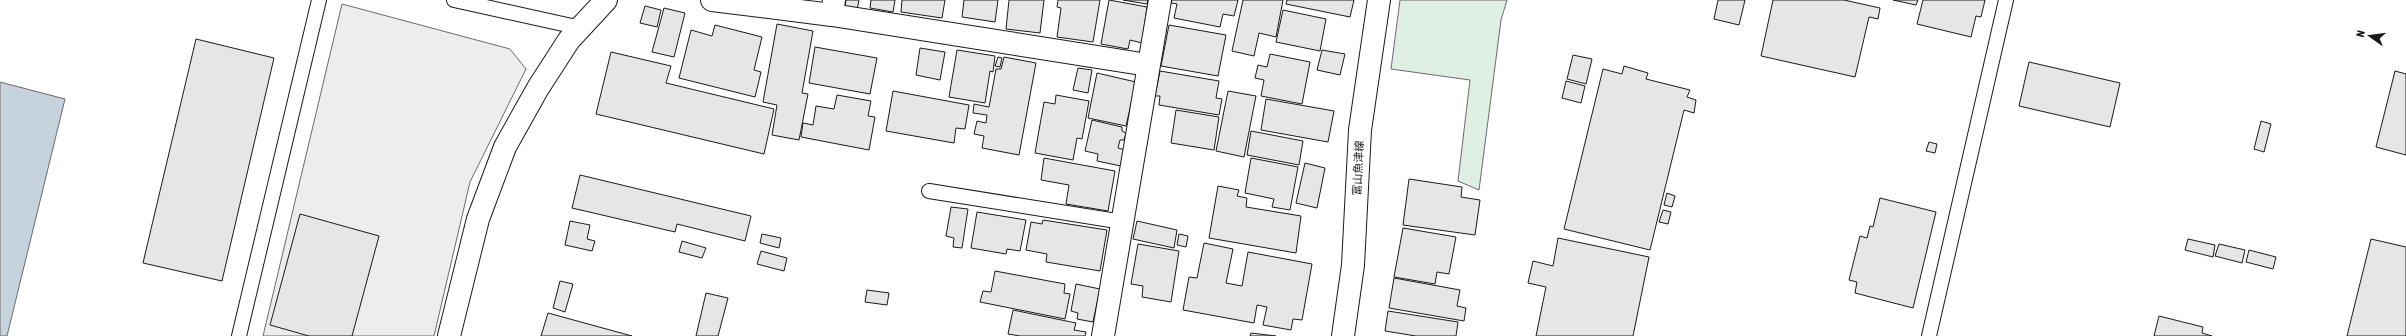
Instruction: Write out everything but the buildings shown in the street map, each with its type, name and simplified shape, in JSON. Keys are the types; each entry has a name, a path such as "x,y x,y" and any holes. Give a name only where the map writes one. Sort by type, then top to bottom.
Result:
{"street":[{"path":"449,336 478,218 505,147 538,88 569,40 606,0"},
{"path":"712,0 833,8 1148,65"},
{"path":"1103,336 1160,0"},
{"name":"富山魚津線","path":"1343,336 1353,265 1360,130 1379,0"}],"lane":[{"path":"239,336 319,0"},
{"path":"454,0 581,28"},
{"path":"1929,336 2006,0"},
{"path":"929,191 1122,222"}],"green space":[{"path":"1400,0 1507,0 1501,20 1479,190 1458,181 1470,80 1391,69"}],"shaded area":[{"path":"342,4 510,49 526,69 470,182 434,336 263,336"},
{"path":"0,82 65,99 7,336 0,336"}]}
